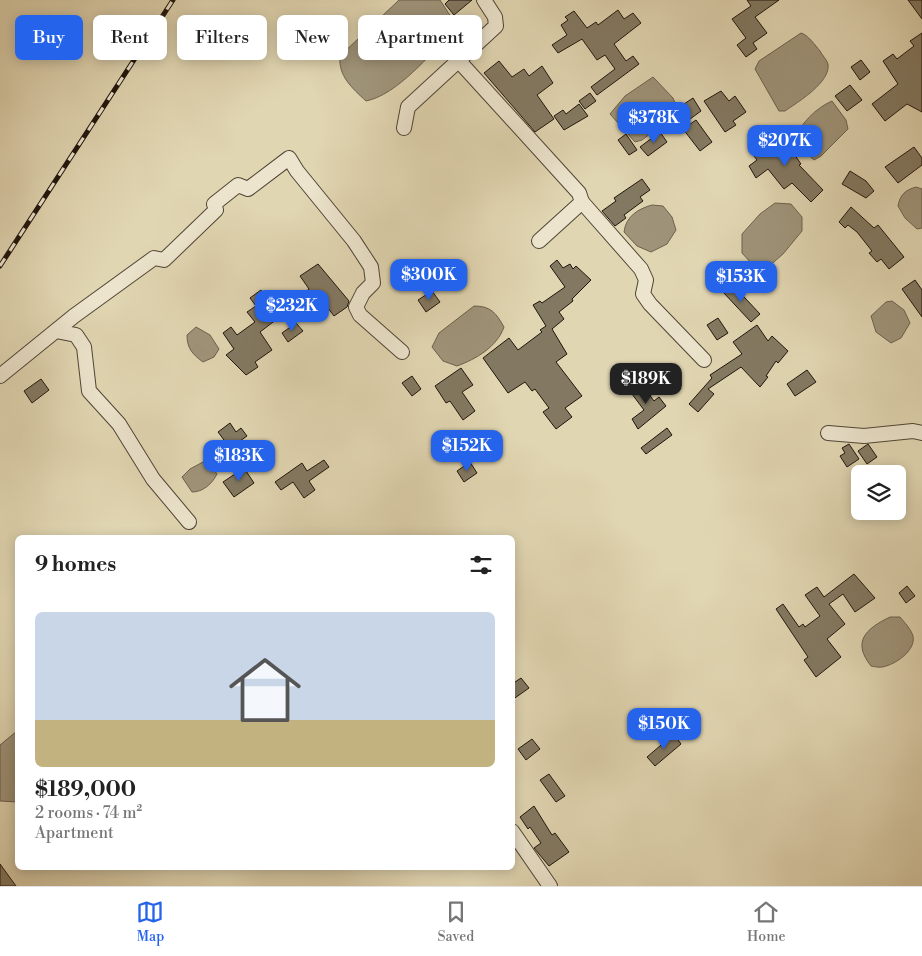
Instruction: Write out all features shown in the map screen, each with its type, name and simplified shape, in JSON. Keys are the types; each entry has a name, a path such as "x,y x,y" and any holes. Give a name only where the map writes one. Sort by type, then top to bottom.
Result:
{"street":[{"path":"482,39 496,26 495,17 484,0"},
{"path":"404,128 408,107 458,60 579,193 582,202 641,269 646,280 643,294 650,304 704,360"},
{"path":"0,376 56,331 154,258 164,260 216,210 214,204 226,192 238,185 248,189 289,158 297,171 354,241 371,267 373,283 363,293 356,307 360,315 402,352"},
{"path":"539,241 582,202"},
{"path":"56,331 76,335 84,347 89,391 119,424 154,479 189,522"},
{"path":"828,433 864,436 914,431 922,433"},
{"path":"515,835 550,886"}],"shaded area":[{"path":"399,0 440,0 450,15 383,15"},
{"path":"801,33 809,38 820,51 828,64 828,71 819,84 805,97 785,111 779,111 755,69 759,61"},
{"path":"358,39 358,60 426,60 413,73 389,91 366,101 351,86 341,70 340,60 348,60 348,48"},
{"path":"653,77 673,98 677,108 675,115 642,140 635,142 610,114 625,96"},
{"path":"832,101 846,120 848,129 821,156 814,160 798,146 795,139 801,127 810,117"},
{"path":"916,187 922,189 922,228 917,229 905,218 898,206 904,193"},
{"path":"775,203 791,204 802,217 802,231 783,254 767,268 752,264 742,253 742,234 760,214"},
{"path":"652,205 663,206 672,217 676,230 667,244 651,252 637,246 624,232 630,217"},
{"path":"892,301 904,310 910,323 901,338 891,343 876,332 871,316 886,302"},
{"path":"474,306 485,307 495,314 504,327 501,334 485,351 464,363 457,366 443,361 432,347 439,333"},
{"path":"196,327 210,335 219,349 214,357 203,362 193,353 188,344 187,335"},
{"path":"203,462 208,462 217,474 207,487 200,491 192,492 182,477 190,469"},
{"path":"890,617 900,617 911,631 913,636 912,646 900,659 884,667 871,666 862,650 864,637 874,626"},
{"path":"15,733 15,802 0,801 0,745"}],"building":[{"path":"449,0 472,0 454,15 445,4"},
{"path":"747,0 779,0 755,17 767,33 753,43 757,49 746,57 737,45 746,38 732,19 751,6"},
{"path":"908,0 922,0 922,19"},
{"path":"618,10 624,19 633,13 641,23 614,44 626,61 633,56 639,64 597,95 591,87 615,69 605,55 597,60 582,39 558,53 552,45 567,35 561,25 568,20 565,17 574,11 587,28 596,22 598,25"},
{"path":"922,33 922,112 907,104 885,121 872,104 898,84 883,61 893,54 897,59 914,46 910,41"},
{"path":"861,60 870,72 860,80 851,67"},
{"path":"499,61 512,77 524,69 529,76 542,66 553,83 537,95 554,119 535,132 484,73"},
{"path":"850,85 862,100 847,111 835,96"},
{"path":"721,91 729,101 735,96 746,112 733,121 736,125 725,132 704,101"},
{"path":"590,93 596,101 585,109 579,101"},
{"path":"693,98 701,111 690,119 681,106"},
{"path":"579,104 588,116 564,130 554,116 563,110 566,114"},
{"path":"696,120 712,142 700,151 683,129"},
{"path":"779,130 795,139 790,148 801,164 799,165 823,190 811,202 792,183 784,189 768,169 756,178 749,166 757,160 754,156 772,144"},
{"path":"660,132 667,142 648,156 640,147"},
{"path":"626,134 637,150 629,155 618,140"},
{"path":"914,147 922,158 922,165 898,183 885,167"},
{"path":"850,171 866,181 874,191 866,198 842,184"},
{"path":"642,179 650,190 640,197 643,201 624,215 626,218 615,226 602,211 616,201 614,198"},
{"path":"851,207 874,228 878,225 904,257 889,269 881,259 877,262 869,253 872,251 857,232 848,225 845,228 839,222"},
{"path":"557,260 563,268 570,264 573,269 576,266 591,280 572,299 573,301 559,312 564,319 552,329 567,354 556,362 582,396 565,408 572,417 556,429 543,412 549,408 535,389 532,391 525,382 508,393 483,358 509,338 518,350 542,332 540,330 546,326 533,305 540,301 542,303 565,287 550,266"},
{"path":"318,264 349,301 347,307 334,316 321,299 307,308 299,297 309,289 300,276"},
{"path":"915,280 922,290 922,317 902,289"},
{"path":"731,283 760,314 751,322 722,291"},
{"path":"261,290 274,307 270,310 277,319 260,332 272,350 255,362 258,367 246,375 226,355 234,349 223,333 231,327 237,335 255,322 247,312 256,306 250,298"},
{"path":"432,291 440,302 426,312 418,300"},
{"path":"718,318 728,333 717,340 707,325"},
{"path":"296,323 303,331 288,342 282,333"},
{"path":"757,325 768,341 772,336 788,351 778,363 776,361 766,376 768,377 760,387 741,367 708,389 714,394 698,412 689,404 712,378 710,375 742,354 733,342"},
{"path":"461,368 473,385 462,392 475,411 463,420 450,401 446,403 435,386"},
{"path":"807,370 816,382 795,396 787,384"},
{"path":"412,376 421,389 412,396 402,383"},
{"path":"41,379 49,390 32,403 24,391"},
{"path":"640,382 654,401 659,397 666,406 638,429 632,419 644,410 629,390"},
{"path":"230,423 236,432 241,428 247,436 230,448 218,432"},
{"path":"667,428 672,435 646,454 641,448"},
{"path":"849,444 859,459 847,467 840,456 845,453 842,448"},
{"path":"868,444 877,457 867,464 858,451"},
{"path":"324,460 329,467 309,481 315,490 304,498 293,482 281,490 275,482 302,463 307,471"},
{"path":"470,462 477,473 464,482 457,471"},
{"path":"244,468 254,483 234,497 223,482"},
{"path":"854,574 875,598 855,612 843,594 829,604 845,624 827,639 841,657 816,677 804,660 808,657 776,609 783,604 799,627 803,624 805,627 820,616 805,595 817,587 824,597"},
{"path":"907,586 915,596 906,603 899,593"},
{"path":"521,678 529,688 515,698 515,682"},
{"path":"674,734 681,744 655,766 647,757"},
{"path":"532,739 540,749 526,760 518,749"},
{"path":"549,774 565,796 556,802 540,780"},
{"path":"534,806 552,835 555,833 569,852 549,866 534,848 541,843 520,817"},
{"path":"0,864 16,886 0,886"}],"railway":[{"path":"0,266 173,0"}]}
